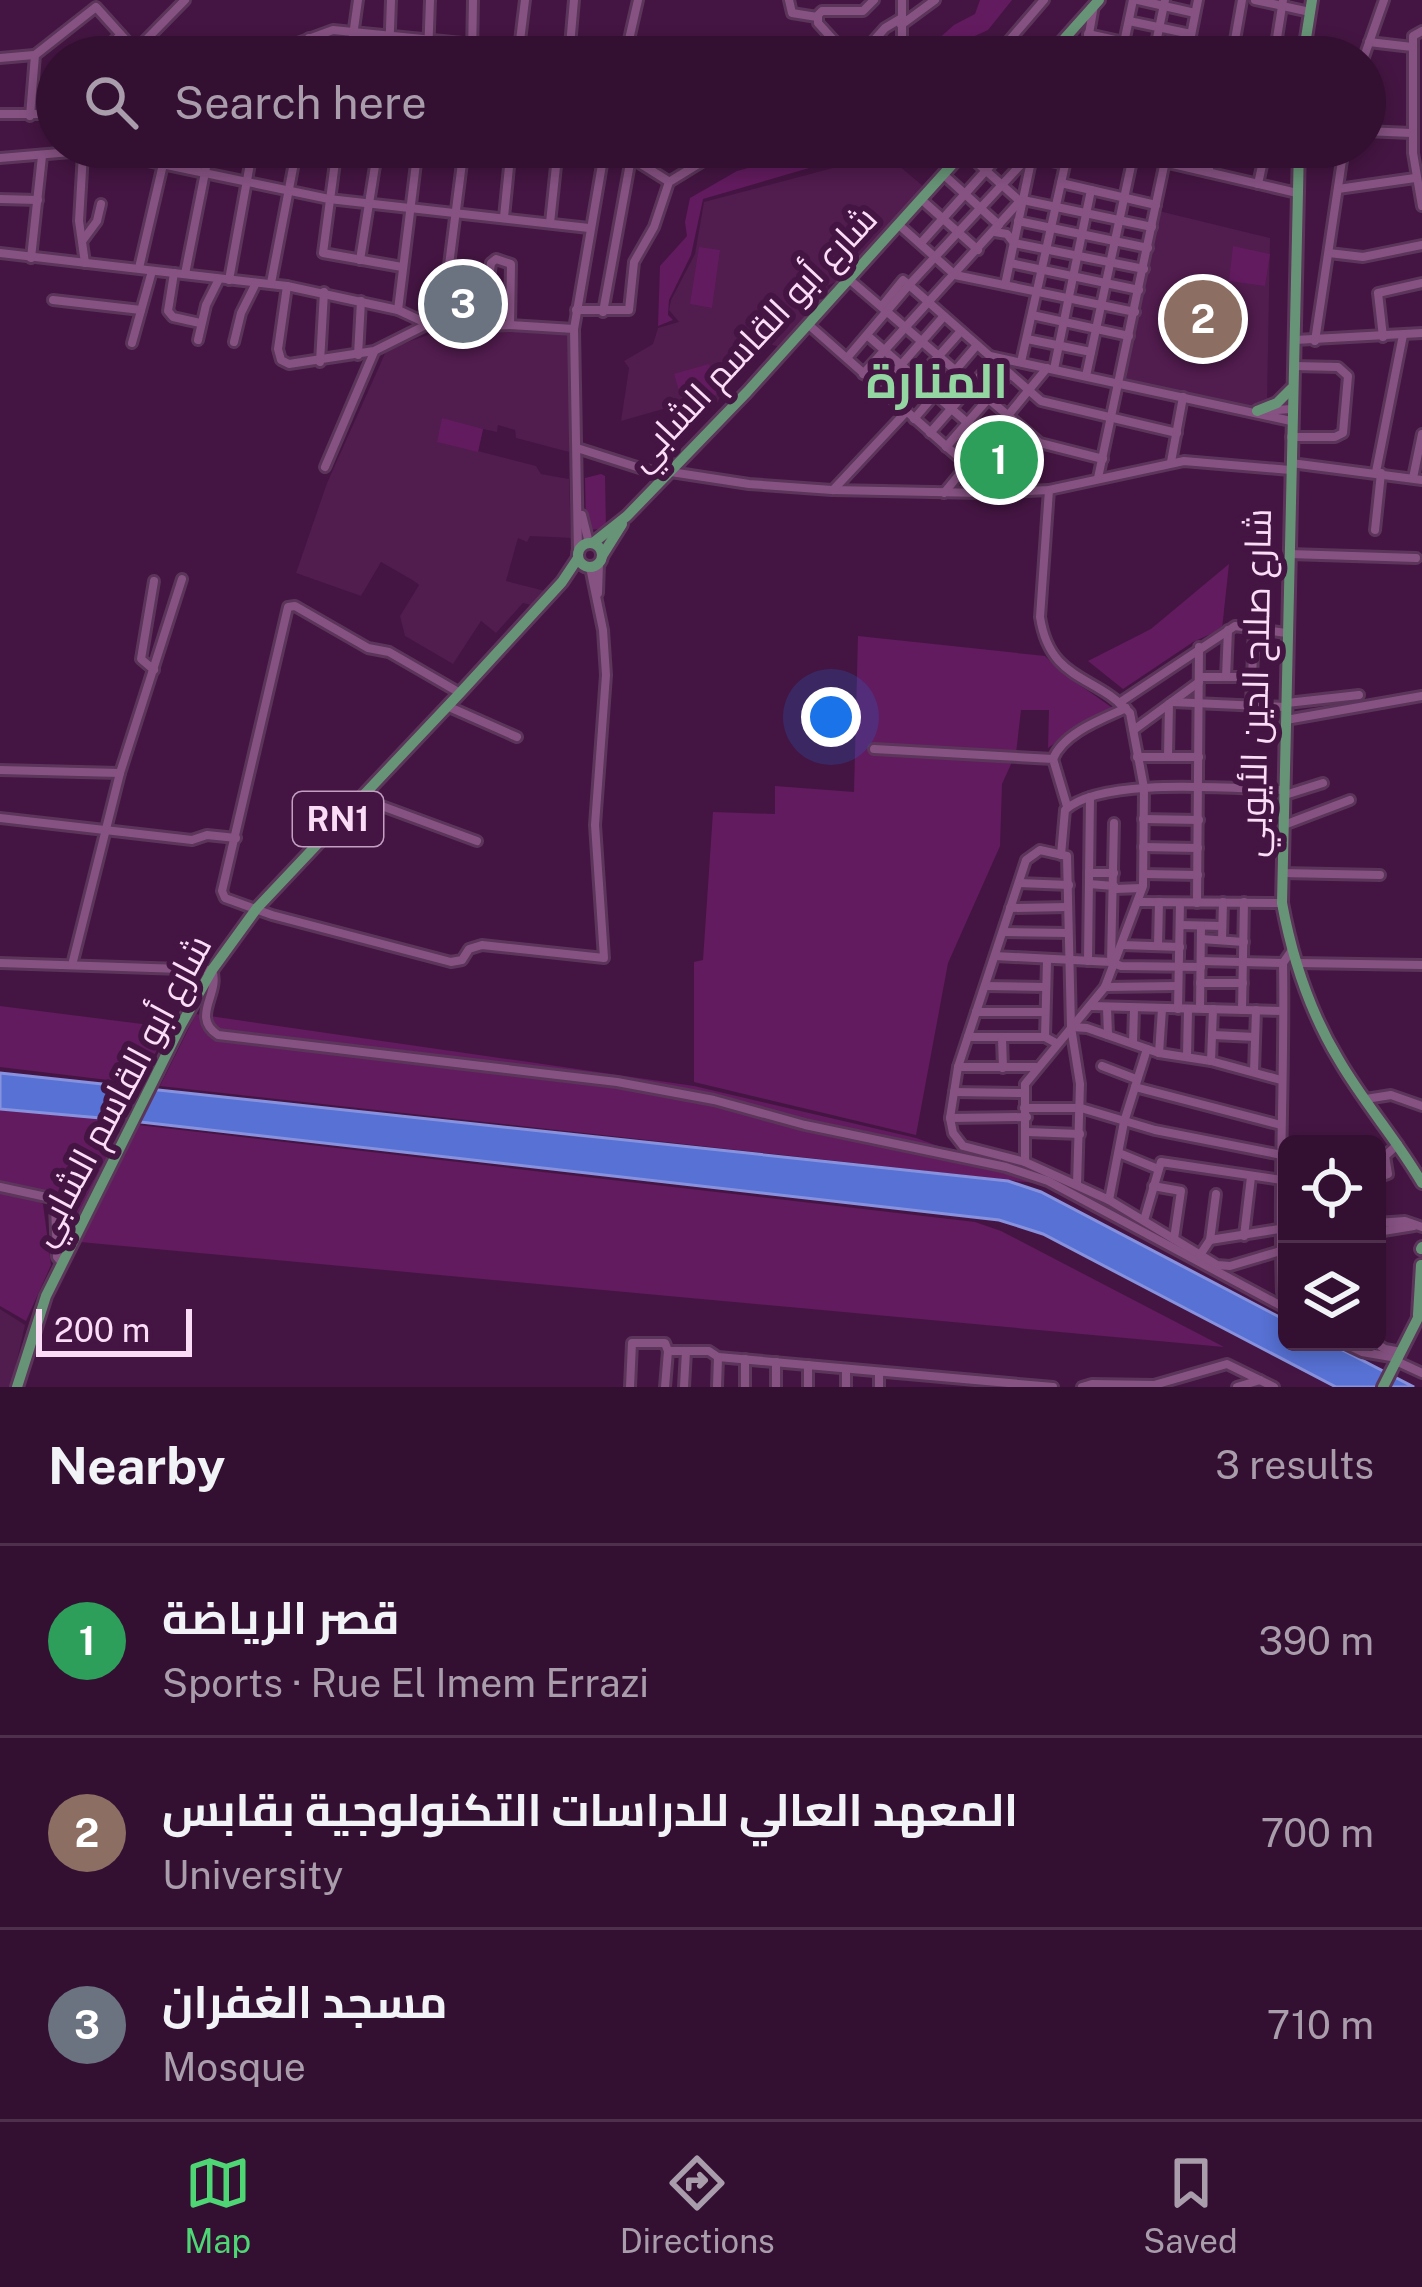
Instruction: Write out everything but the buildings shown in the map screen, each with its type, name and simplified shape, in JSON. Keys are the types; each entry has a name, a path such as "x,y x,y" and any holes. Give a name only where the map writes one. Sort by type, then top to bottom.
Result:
{"main road":[{"path":"1066,36 1094,3"},
{"path":"1306,36 1311,6"},
{"name":"شارع أبو القاسم الشابي","path":"17,1387 38,1316 151,1084 212,970 257,908 809,326 950,168"},
{"name":"شارع صلاح الدين الأيوبي","path":"1299,168 1282,903 1298,963 1327,1039 1420,1175"},
{"path":"1257,411 1292,389"},
{"name":"شارع أبو القاسم الشابي","path":"591,543 627,516"},
{"path":"589,560 591,543"},
{"name":"RN1","path":"589,560 591,543"},
{"path":"1383,1387 1420,1313 1422,1248"}],"street":[{"path":"154,36 185,0"},
{"path":"354,36 358,0"},
{"path":"391,0 391,35"},
{"path":"429,36 430,0"},
{"path":"473,0 473,36"},
{"path":"521,36 525,0"},
{"path":"571,36 574,0"},
{"path":"630,36 638,0"},
{"path":"789,0 792,13 817,17"},
{"path":"817,17 822,11 863,11 874,0"},
{"path":"901,36 902,0"},
{"path":"878,36 935,0"},
{"path":"1013,36 1044,0"},
{"path":"1125,36 1136,0 1195,13"},
{"path":"1129,21 1191,34 1198,0"},
{"path":"1236,36 1242,0"},
{"path":"1255,0 1311,6"},
{"path":"1371,36 1384,0"},
{"path":"1094,3 1088,34 1097,36"},
{"path":"1157,36 1164,3"},
{"path":"1277,36 1282,3"},
{"path":"60,36 98,6 122,35"},
{"path":"817,17 829,36"},
{"path":"315,36 333,30 400,36"},
{"path":"1422,31 1414,33 1412,46 1417,100 1412,133 1422,206"},
{"path":"1386,44 1412,46"},
{"path":"0,58 34,56 30,116"},
{"path":"0,114 36,116"},
{"path":"1386,132 1412,133"},
{"path":"0,158 36,155"},
{"path":"31,258 41,168"},
{"path":"82,168 79,203 85,263"},
{"path":"139,269 162,168"},
{"path":"175,168 329,200 589,227"},
{"path":"185,274 206,168"},
{"path":"198,340 200,323 224,279 250,168"},
{"path":"271,283 294,168"},
{"path":"334,168 323,253 402,266"},
{"path":"360,260 375,168"},
{"path":"398,310 414,168"},
{"path":"441,328 461,168"},
{"path":"504,218 509,168"},
{"path":"550,223 556,168"},
{"path":"460,693 389,652 368,648 290,605 223,895 228,901 451,962 459,962 482,944 604,958 595,825 606,676 580,507 574,329 589,227 604,168"},
{"path":"602,312 629,168"},
{"path":"647,168 669,182"},
{"path":"576,310 628,310 634,262 654,227 669,182 692,168"},
{"path":"847,358 885,308 1020,168"},
{"path":"1005,285 1029,168"},
{"path":"1021,362 1064,168"},
{"path":"1086,376 1131,168"},
{"path":"1098,478 1163,168"},
{"path":"1190,168 1298,193"},
{"path":"1208,172 1209,168"},
{"path":"1258,184 1261,168"},
{"path":"1315,340 1341,168"},
{"path":"920,243 986,170 1022,201 1152,227"},
{"path":"944,175 1014,242 1144,269"},
{"path":"1338,189 1415,178"},
{"path":"1061,183 1156,205"},
{"path":"944,493 1006,415 1051,368 1091,190"},
{"path":"0,200 38,200"},
{"path":"922,200 978,250"},
{"path":"863,374 1022,201"},
{"path":"82,240 97,221 101,204"},
{"path":"1018,221 1148,248"},
{"path":"898,225 956,275 1135,312"},
{"path":"1329,254 1364,257 1422,244"},
{"path":"0,253 324,292 398,310 441,328 574,329"},
{"path":"483,326 495,259 511,264 510,325"},
{"path":"1010,263 1139,290"},
{"path":"132,343 152,271"},
{"path":"174,273 168,311 173,317 200,323"},
{"path":"850,280 1033,438 1050,448 1102,458"},
{"path":"235,342 241,313 256,283"},
{"path":"1383,337 1378,293 1422,283"},
{"path":"909,285 1045,403 1177,433"},
{"path":"287,286 279,356 289,364 374,351 427,325"},
{"path":"320,362 324,292"},
{"path":"53,300 141,310"},
{"path":"358,355 361,301"},
{"path":"1032,315 1129,336"},
{"path":"880,389 944,316"},
{"path":"809,326 990,485"},
{"path":"896,404 961,331"},
{"path":"1293,340 1422,333"},
{"path":"868,335 986,440"},
{"path":"1376,530 1379,472 1403,335"},
{"path":"1027,339 1091,352"},
{"path":"832,490 934,394 977,345"},
{"path":"325,466 374,351"},
{"path":"991,358 1291,415"},
{"path":"930,433 991,358"},
{"path":"1291,437 1343,433 1348,376 1338,367 1292,366"},
{"path":"946,447 1010,374"},
{"path":"1172,462 1184,397"},
{"path":"577,448 667,474 748,484 983,494 1048,490 1172,462 1379,472 1418,479 1422,434"},
{"path":"983,494 1033,438"},
{"path":"1025,1162 1023,1093 1037,1066 1105,987 1139,902 1144,874 1144,788 1135,729 1123,705 1062,666 1043,635 1040,617 1048,490"},
{"path":"580,507 591,543"},
{"path":"1288,554 1416,558"},
{"path":"72,965 120,773 182,579"},
{"path":"154,581 141,659 154,670"},
{"path":"1053,759 1063,744 1228,630 1242,625 1286,633"},
{"path":"1251,705 1254,627"},
{"path":"1226,677 1228,630"},
{"path":"1197,902 1199,647"},
{"path":"1135,729 1199,679 1252,677"},
{"path":"1285,710 1359,695"},
{"path":"1170,703 1285,710 1422,696"},
{"path":"1168,757 1170,703"},
{"path":"447,706 517,737"},
{"path":"874,749 1053,759"},
{"path":"1137,757 1199,758"},
{"path":"1053,759 1067,806"},
{"path":"0,770 120,773"},
{"path":"1061,855 1062,816 1067,806 1090,797 1144,788 1284,793 1323,783"},
{"path":"359,797 477,841"},
{"path":"1088,961 1090,797"},
{"path":"1282,826 1350,800"},
{"path":"0,818 191,840 207,835 236,838"},
{"path":"1143,819 1199,820"},
{"path":"1113,962 1114,823"},
{"path":"1143,847 1198,848"},
{"path":"1077,1185 1081,1108 1070,1027 1067,856 1035,851 1026,860 967,1036 954,1092 952,1133 964,1146 1025,1162 1108,1200 1226,1267 1278,1252"},
{"path":"1089,873 1114,873"},
{"path":"1281,873 1380,875"},
{"path":"1144,874 1198,875"},
{"path":"1019,883 1069,884"},
{"path":"1089,884 1142,889"},
{"path":"1010,908 1088,901"},
{"path":"1139,902 1282,903"},
{"path":"1158,946 1159,902"},
{"path":"1222,940 1223,902"},
{"path":"1242,1010 1244,902"},
{"path":"1180,903 1178,986 1187,1056"},
{"path":"1180,925 1222,926"},
{"path":"1200,1009 1202,926"},
{"path":"1003,932 1068,933"},
{"path":"1201,940 1244,941"},
{"path":"1121,945 1180,947"},
{"path":"1281,1135 1283,963 1294,949"},
{"path":"995,956 1179,967 1283,963"},
{"path":"1045,1037 1047,961"},
{"path":"0,963 212,970 216,979 205,1019 218,1035 617,1082 1006,1167 1048,1181 1278,1305"},
{"path":"1298,963 1422,964"},
{"path":"1200,983 1243,983"},
{"path":"985,986 1046,987"},
{"path":"1105,987 1178,986"},
{"path":"1090,1006 1283,1011"},
{"path":"1108,1007 1108,1035"},
{"path":"1133,1042 1134,1009"},
{"path":"1159,1052 1162,1009"},
{"path":"1211,1061 1213,1009"},
{"path":"1254,1072 1256,1010"},
{"path":"976,1012 1045,1012"},
{"path":"1070,1027 1281,1080"},
{"path":"1213,1035 1256,1037"},
{"path":"967,1036 1045,1037 1055,1043"},
{"path":"1002,1038 1003,1068"},
{"path":"1108,1200 1124,1122 1147,1049"},
{"path":"958,1067 1037,1066"},
{"path":"1102,1066 1136,1083 1281,1125"},
{"path":"954,1092 1023,1093"},
{"path":"1366,1100 1391,1095 1422,1106"},
{"path":"950,1118 1081,1108 1124,1122 1278,1154"},
{"path":"1027,1132 1080,1134"},
{"path":"1386,1155 1399,1143"},
{"path":"1119,1153 1158,1169"},
{"path":"1144,1220 1161,1162 1278,1180"},
{"path":"1244,1236 1251,1177"},
{"path":"1153,1186 1181,1191 1174,1239"},
{"path":"0,1187 51,1198 56,1205 55,1239 62,1263"},
{"path":"1200,1256 1210,1240 1216,1194"},
{"path":"1386,1221 1419,1226"},
{"path":"1386,1231 1419,1226"},
{"path":"1210,1240 1278,1234"},
{"path":"55,1239 70,1247"},
{"path":"630,1387 632,1343 665,1343 665,1387"},
{"path":"668,1351 709,1351 718,1357 946,1382 1054,1387"},
{"path":"684,1387 686,1351"},
{"path":"1360,1351 1397,1360"},
{"path":"1383,1351 1422,1373"},
{"path":"717,1387 718,1357"},
{"path":"745,1359 745,1387"},
{"path":"776,1362 776,1387"},
{"path":"1082,1387 1154,1385 1228,1364 1274,1387"},
{"path":"808,1365 808,1387"},
{"path":"846,1370 846,1387"},
{"path":"879,1372 879,1387"},
{"path":"1237,1387 1262,1380"}],"shaded area":[{"path":"980,0 1012,0 988,30 975,36 942,36 954,25 975,14"},
{"path":"809,168 703,199 691,255 669,300 668,315 673,320 658,326 660,266 687,236 690,198 737,171"},
{"path":"833,168 902,168 924,187 843,279 827,286 830,295 780,347 748,338 727,398 680,413 677,405 621,421 629,368 624,361 653,344 658,328 679,322 669,310 671,300 695,254 704,202"},
{"path":"1159,211 1270,238 1267,405 1260,411 1124,383"},
{"path":"1233,246 1270,254 1265,286 1229,281"},
{"path":"699,247 720,250 712,308 690,304"},
{"path":"565,330 571,337 569,452 516,438 515,430 498,425 497,432 483,429 478,451 569,479 571,538 530,536 527,542 518,538 506,581 545,591 531,605 523,603 496,633 481,621 453,664 405,636 400,616 419,585 414,581 381,562 361,596 296,573 327,483 387,349 434,333"},
{"path":"709,364 718,394 683,404 674,374"},
{"path":"442,418 483,429 478,452 437,442"},
{"path":"605,476 606,528 590,530 586,527 585,478"},
{"path":"1229,564 1222,629 1193,642 1123,689 1088,661 1151,629"},
{"path":"858,636 1045,656 1117,711 1091,717 1048,748 1049,710 1021,710 1016,753 1002,784 1000,846 948,963 916,1135 694,1082 694,962 703,960 713,812 775,814 775,786 854,792"},
{"path":"0,1006 150,1025 159,1045 141,1084 0,1067"},
{"path":"196,1014 694,1086 916,1138 1044,1184 160,1086"},
{"path":"0,1109 126,1120 88,1195 70,1247 55,1239 51,1198 0,1187"},
{"path":"138,1125 975,1222 1001,1231 1224,1347 80,1242"},
{"path":"0,1194 32,1197 43,1204 51,1265 26,1321 0,1306"},
{"path":"0,1309 25,1325 11,1387 0,1387"}],"water":[{"path":"0,1073 1008,1181 1041,1192 1278,1316 1278,1351 1344,1351 1414,1387 1336,1387 1043,1234 999,1220 0,1109"}],"place":[{"name":"مسجد الغفران","path":"463,304"},
{"name":"المعهد العالي للدراسات التكنولوجية بقابس","path":"1203,319"},
{"name":"قصر الرياضة","path":"999,460"}],"district":[{"name":"المنارة","path":"937,380"}]}
